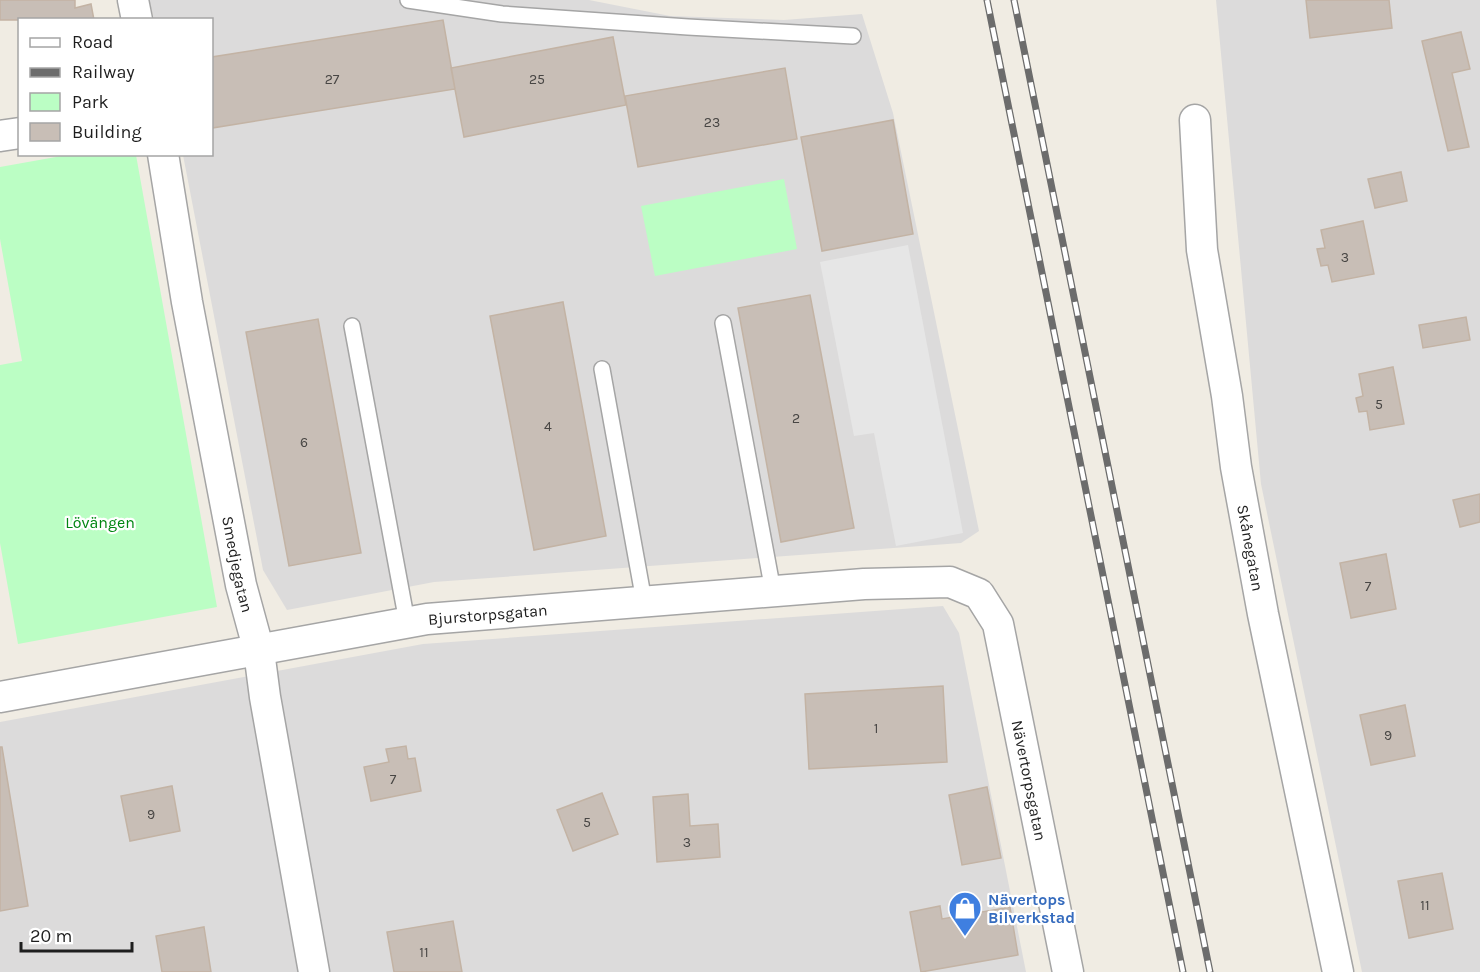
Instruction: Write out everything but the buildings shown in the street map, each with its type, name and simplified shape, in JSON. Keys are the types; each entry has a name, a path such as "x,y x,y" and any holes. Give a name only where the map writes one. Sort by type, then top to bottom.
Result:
{"street":[{"path":"133,0 137,18"},
{"name":"Skånegatan","path":"1195,120 1202,250 1227,396 1236,467 1263,614 1338,972"},
{"path":"0,136 18,133"},
{"name":"Smedjegatan","path":"163,156 187,302 239,574 259,651 314,972"},
{"name":"Bjurstorpsgatan","path":"0,697 427,619 864,584 950,582 979,594"},
{"name":"Nävertorpsgatan","path":"979,594 998,624 1068,972"}],"lane":[{"path":"408,0 502,14 853,36"},
{"path":"723,323 773,591"},
{"path":"352,326 407,622"},
{"path":"602,369 644,601"}],"shaded area":[{"path":"149,0 589,0 670,16 784,20 862,14 893,113 979,531 961,543 434,582 287,610 263,570 183,156 213,156 213,18 154,18"},
{"path":"1216,0 1480,0 1480,972 1362,972 1261,484"},
{"path":"908,245 963,533 896,546 874,433 854,436 820,262"},
{"path":"943,606 959,633 1026,972 0,972 0,722 423,644"}],"green space":[{"name":"Lövängen","path":"61,156 136,156 217,607 18,644 0,543 0,365 22,361 0,239 0,167"},
{"path":"784,179 797,249 655,276 641,206"}],"railway":[{"path":"987,0 1183,972"},
{"path":"1014,0 1210,972"}],"place":[{"name":"Nävertops Bilverkstad","path":"965,937"}]}
